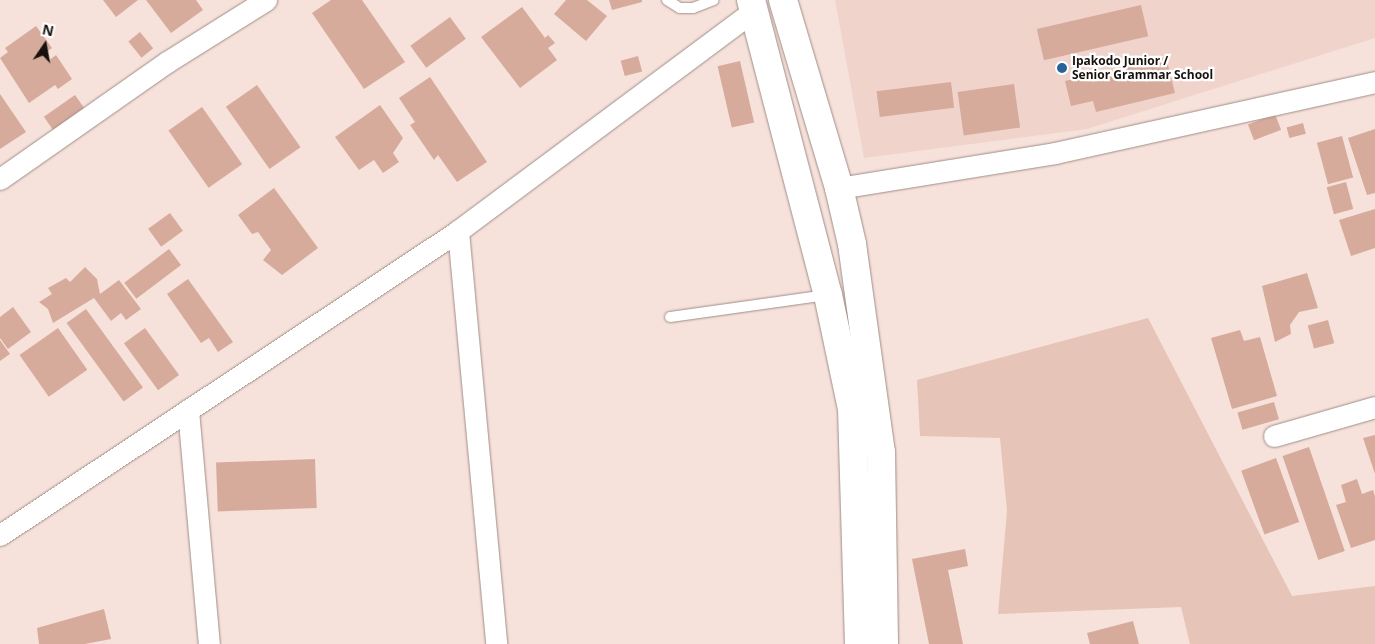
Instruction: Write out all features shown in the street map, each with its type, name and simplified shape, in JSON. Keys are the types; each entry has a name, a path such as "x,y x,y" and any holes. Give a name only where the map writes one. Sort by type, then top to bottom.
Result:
{"main road":[{"path":"783,0 839,188 852,244 881,452 884,644"},
{"path":"753,5 828,295 852,409 859,644"}],"street":[{"path":"0,179 167,62 266,0"},
{"path":"0,535 458,231 753,5"},
{"path":"839,188 1055,153 1375,82"},
{"path":"458,231 496,644"},
{"path":"1274,436 1375,408"},
{"path":"188,410 209,644"}],"lane":[{"path":"667,0 680,8 694,8 714,0"},
{"path":"670,317 828,295"}],"shaded area":[{"name":"Ipakodo Junior / Senior Grammar School","path":"835,0 1375,0 1375,38 1087,129 864,158"},
{"path":"1148,318 1292,596 1375,586 1375,644 1190,644 1181,607 998,614 1007,511 1000,438 920,436 917,380"}],"building":[{"path":"103,0 138,0 116,17"},
{"path":"146,0 196,0 203,10 171,33"},
{"path":"331,0 362,0 405,62 364,89 312,13"},
{"path":"566,0 587,0 607,16 586,41 554,14"},
{"path":"609,0 642,0 642,2 612,10"},
{"path":"1141,5 1148,36 1044,60 1037,29"},
{"path":"522,7 545,38 548,35 555,43 548,48 557,60 520,88 481,37"},
{"path":"450,17 466,39 426,68 410,46"},
{"path":"36,26 52,48 44,54 48,61 56,55 72,79 58,89 55,85 29,103 0,58 8,52 5,48"},
{"path":"140,32 153,48 142,58 128,41"},
{"path":"638,56 642,71 625,76 621,61"},
{"path":"1166,57 1175,93 1096,112 1093,101 1071,106 1065,81"},
{"path":"740,61 754,122 732,128 718,66"},
{"path":"430,77 487,162 457,182 438,155 434,160 410,125 415,122 399,98"},
{"path":"951,82 954,108 880,117 877,91"},
{"path":"1014,84 1020,128 964,136 958,92"},
{"path":"257,85 301,147 269,169 226,107"},
{"path":"0,94 26,132 0,149"},
{"path":"75,95 84,108 53,130 44,117"},
{"path":"380,105 403,138 393,153 399,162 383,173 374,160 359,170 335,137"},
{"path":"202,107 242,164 209,188 168,131"},
{"path":"1275,114 1281,130 1254,140 1248,124"},
{"path":"1303,123 1306,134 1289,138 1287,127"},
{"path":"1375,129 1375,193 1367,195 1348,138"},
{"path":"1342,136 1353,178 1328,184 1317,143"},
{"path":"1346,182 1353,209 1334,214 1327,187"},
{"path":"274,188 318,248 282,275 263,260 271,250 258,232 252,234 238,215"},
{"path":"1375,209 1375,248 1351,256 1339,220"},
{"path":"170,213 183,231 161,247 148,229"},
{"path":"169,249 181,265 136,299 124,283"},
{"path":"85,267 97,279 100,294 119,280 141,309 126,320 121,313 111,321 94,298 53,323 48,309 39,302 52,294 48,288 66,278 70,282"},
{"path":"1307,273 1318,308 1299,312 1290,325 1291,334 1275,342 1262,286"},
{"path":"188,279 233,342 218,352 209,338 201,343 167,294"},
{"path":"13,307 31,332 8,349 0,338 0,317"},
{"path":"86,309 143,387 124,402 67,323"},
{"path":"1328,320 1334,343 1314,349 1308,325"},
{"path":"58,328 87,370 49,397 19,355"},
{"path":"145,328 179,375 158,390 124,343"},
{"path":"1240,330 1244,341 1260,337 1277,396 1232,409 1211,338"},
{"path":"0,340 10,354 0,361"},
{"path":"1274,402 1279,419 1242,430 1237,412"},
{"path":"1375,435 1375,474 1363,438"},
{"path":"1309,447 1345,551 1318,560 1283,456"},
{"path":"1276,458 1299,522 1264,535 1241,471"},
{"path":"315,459 317,508 218,511 216,462"},
{"path":"1357,479 1362,494 1373,490 1375,497 1375,540 1351,548 1336,505 1346,502 1341,485"},
{"path":"965,549 968,566 948,570 963,644 929,644 912,559"},
{"path":"104,609 111,639 85,644 39,644 37,628"},
{"path":"1133,621 1139,644 1090,644 1087,633"}],"place":[{"name":"Ipakodo Junior / Senior Grammar School","path":"1062,68"}]}
